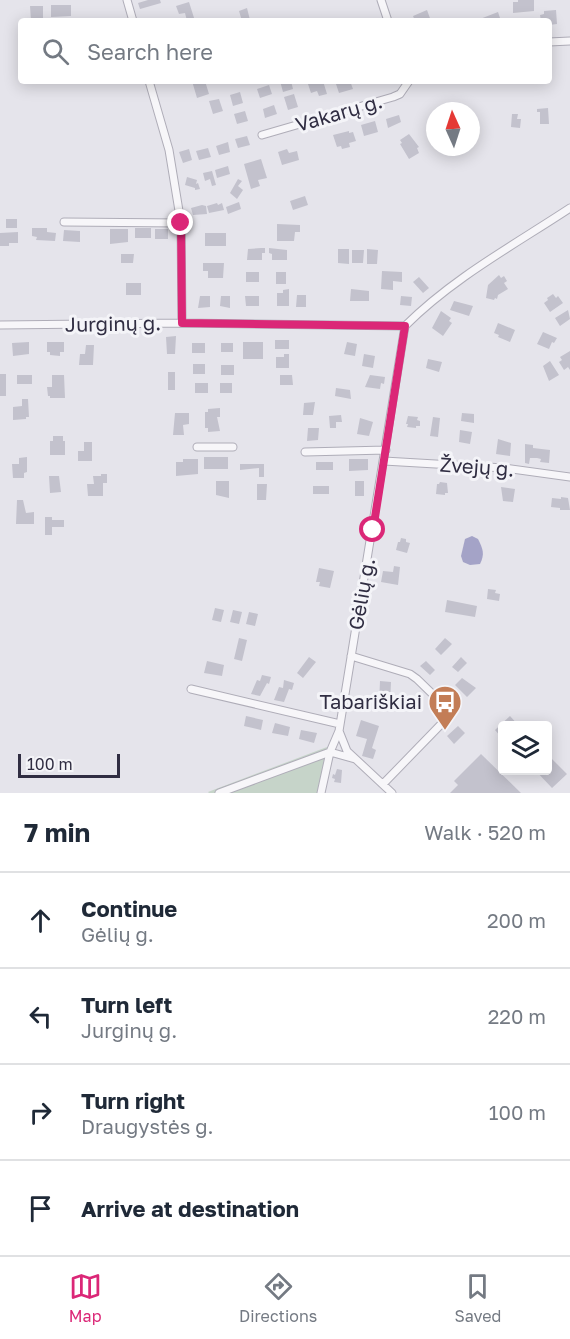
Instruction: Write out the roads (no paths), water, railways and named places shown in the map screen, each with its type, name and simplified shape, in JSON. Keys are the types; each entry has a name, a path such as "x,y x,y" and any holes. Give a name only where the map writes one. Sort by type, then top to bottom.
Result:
{"street":[{"path":"127,0 132,18"},
{"path":"381,0 387,18"},
{"path":"552,42 570,41"},
{"path":"150,84 169,150 181,223 182,323"},
{"name":"Vakarų g.","path":"262,135 393,98 400,94 407,84"},
{"path":"405,326 461,279 570,208"},
{"path":"64,222 181,223"},
{"name":"Jurginų g.","path":"0,325 182,323 405,326"},
{"name":"Gėlių g.","path":"321,793 330,752 339,728 405,326"},
{"path":"197,447 233,447"},
{"path":"305,452 386,450"},
{"name":"Žvejų g.","path":"384,461 504,468 570,477"},
{"path":"351,656 410,674 452,713 383,784"},
{"path":"190,688 339,728 347,751 392,793"},
{"path":"219,793 330,752 356,760"}],"water":[{"path":"472,536 478,539 482,549 480,564 470,565 463,562 461,556 465,539"}],"place":[{"name":"Tabariškiai","path":"445,731"}]}
